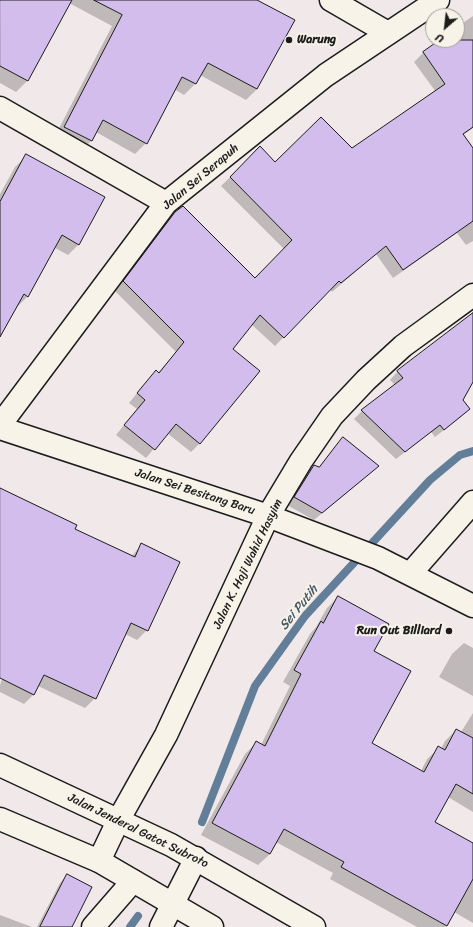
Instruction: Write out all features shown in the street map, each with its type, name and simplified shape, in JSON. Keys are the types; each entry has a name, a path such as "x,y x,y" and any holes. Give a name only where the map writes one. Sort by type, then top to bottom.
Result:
{"street":[{"path":"331,0 388,34"},
{"name":"Jalan Sei Serapuh","path":"0,425 166,203 326,75 438,0"},
{"path":"0,108 166,203"},
{"name":"Jalan K. Haji Wahid Hasyim","path":"99,862 119,820 166,734 268,516 301,461 332,416 366,380 403,346 473,295"},
{"name":"Jalan Sei Besitang Baru","path":"0,428 268,516 338,542 378,558 473,606"},
{"path":"410,574 473,502"},
{"name":"Jalan Jenderal Gatot Subroto","path":"0,765 171,845 314,927"},
{"path":"0,819 99,862 212,927"},
{"path":"161,927 196,858"},
{"path":"93,927 132,881"}],"building":[{"path":"0,0 72,0 28,81 0,66"},
{"path":"94,0 257,0 295,20 257,89 208,63 196,84 182,77 147,144 103,120 92,141 64,127 122,15"},
{"path":"465,40 473,40 473,127 463,134 473,148 473,221 403,270 386,246 341,283 339,281 284,338 260,315 233,349 260,371 200,444 176,424 155,450 124,425 145,400 137,393 156,370 159,373 184,342 123,281 175,212 183,206 255,278 292,240 230,177 260,146 275,162 321,117 352,148 445,84 423,52 429,48 465,48"},
{"path":"26,154 105,197 79,245 62,235 28,297 24,294 0,337 0,202"},
{"path":"473,313 473,382 463,400 470,409 444,430 440,425 405,452 361,410 403,378 397,371"},
{"path":"343,437 379,466 322,513 294,497 314,465 319,467"},
{"path":"0,488 77,525 75,529 135,557 141,543 180,562 148,631 131,623 96,699 44,675 34,695 0,678"},
{"path":"338,596 389,624 374,651 411,671 372,743 424,772 438,746 445,750 456,729 473,738 473,794 456,784 435,822 473,843 473,879 447,926 341,867 344,862 284,829 270,854 212,823 256,741 265,746 301,674 294,670 321,621 323,623"},
{"path":"67,874 92,887 72,927 40,927"}],"waterway":[{"name":"Sei Putih","path":"202,822 255,686 305,616 430,480 460,455 473,451"},
{"name":"Sei Putih","path":"130,927 138,916"}],"place":[{"name":"Warung","path":"289,40"},
{"name":"Run Out Billiard","path":"449,631"}]}
